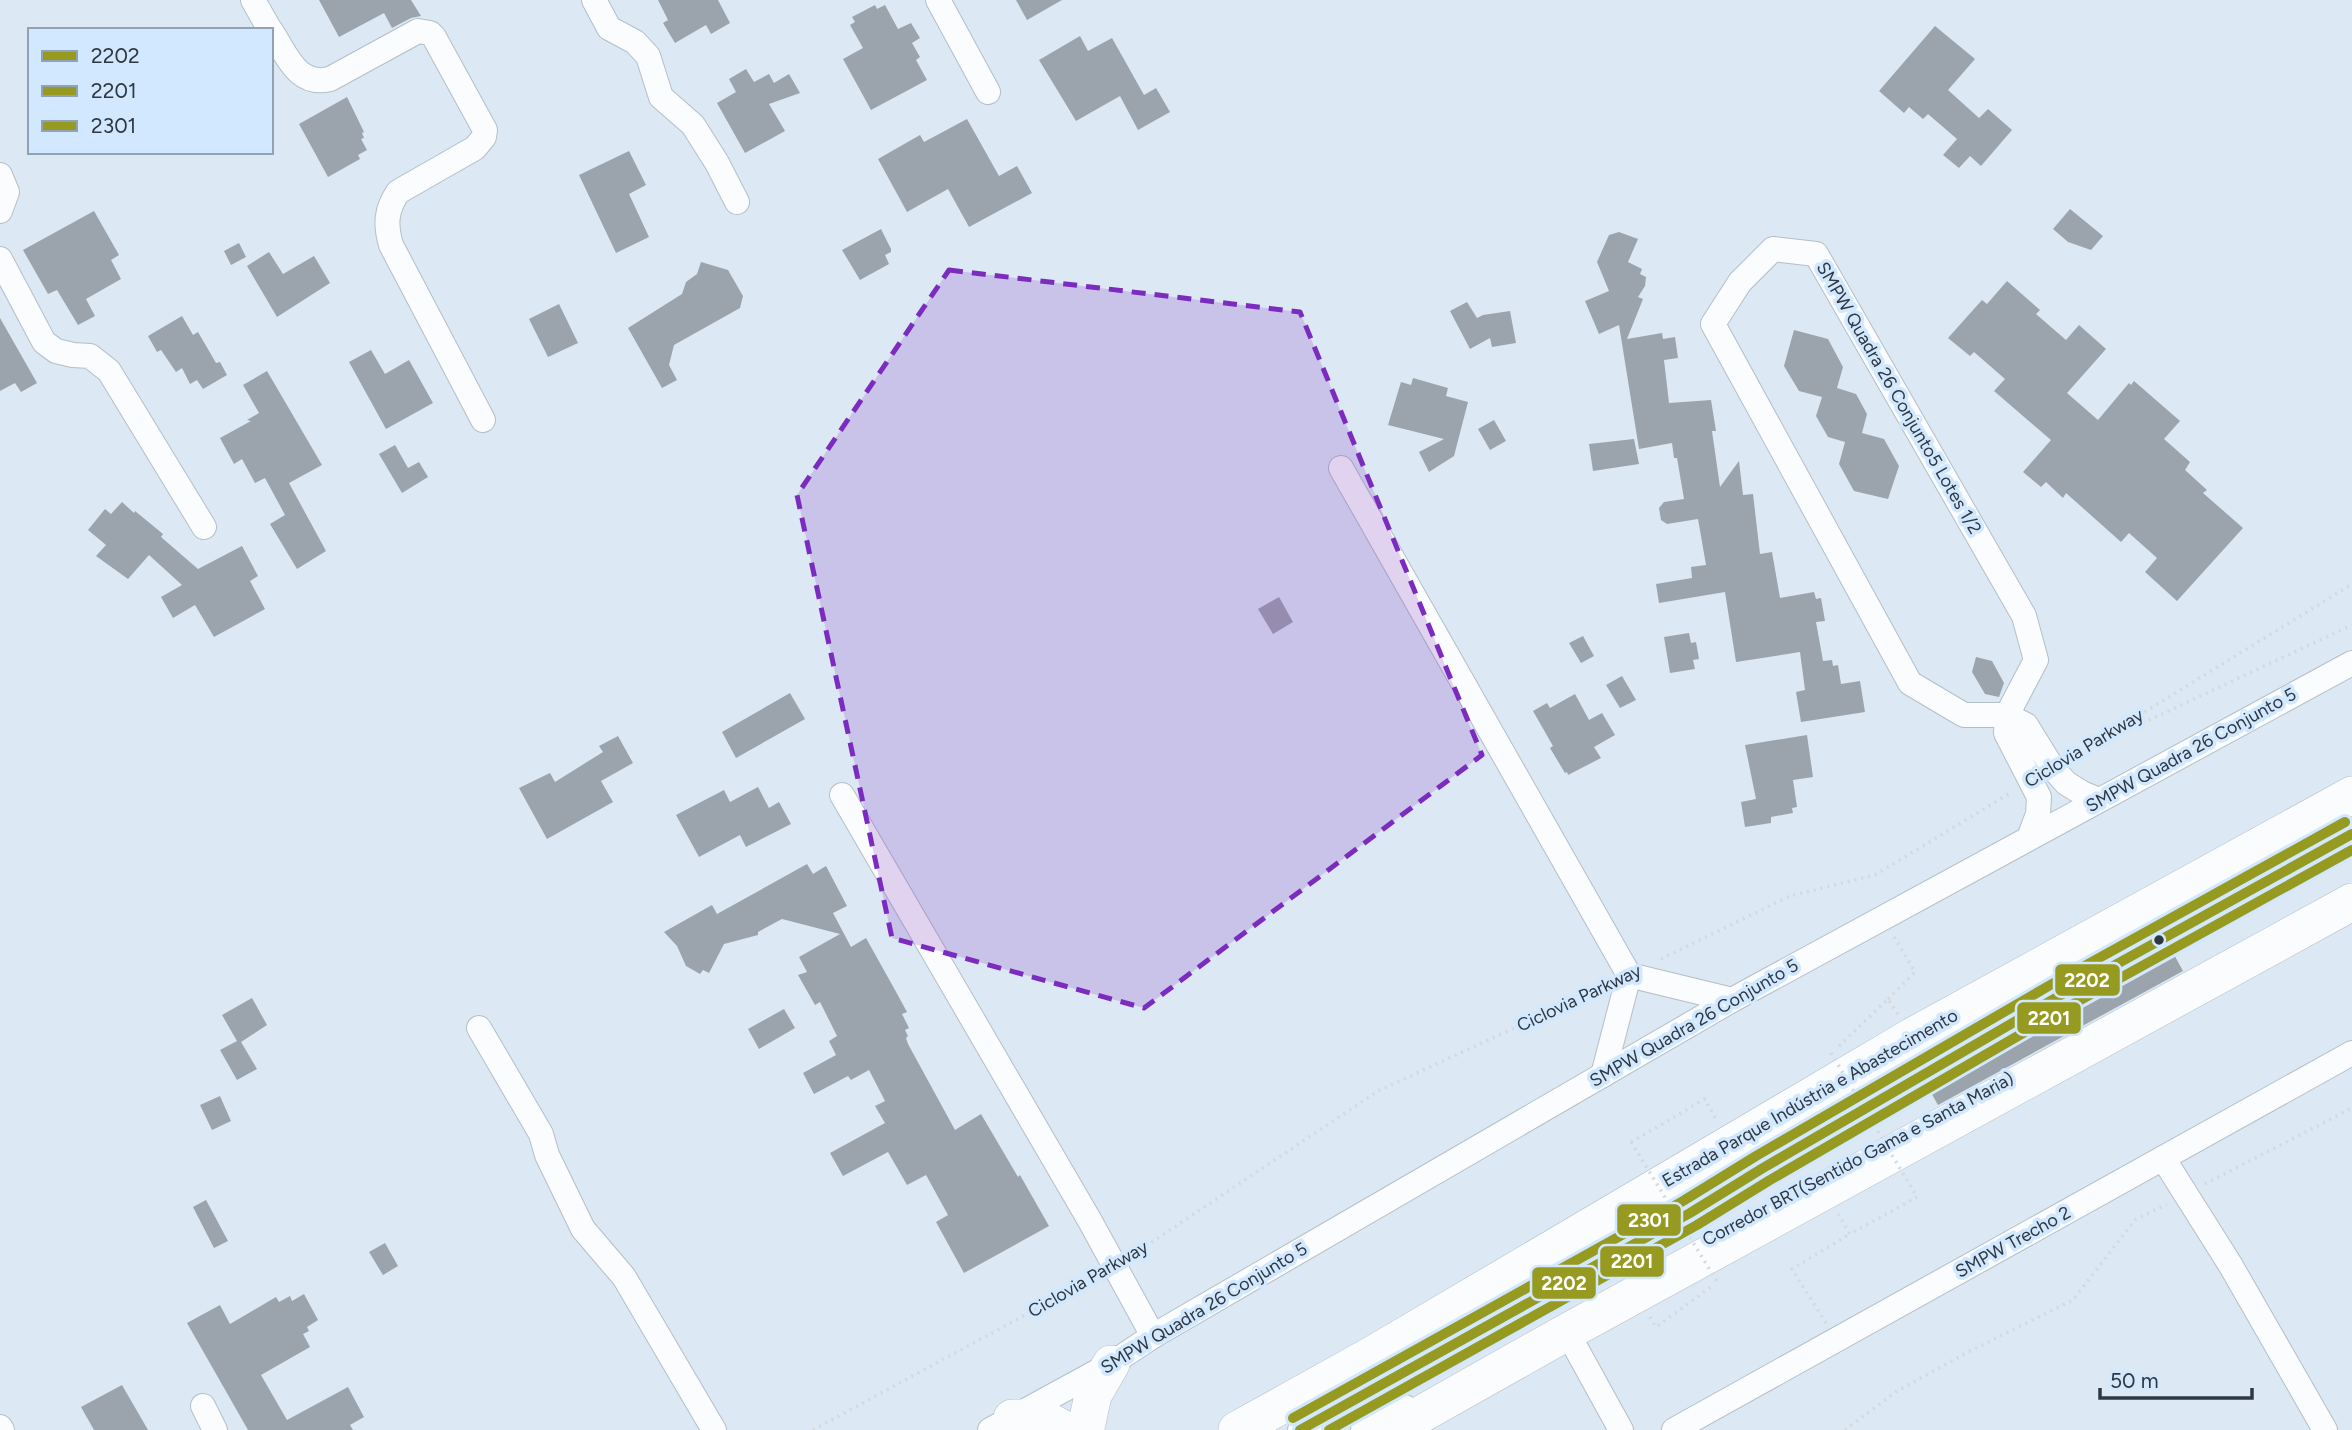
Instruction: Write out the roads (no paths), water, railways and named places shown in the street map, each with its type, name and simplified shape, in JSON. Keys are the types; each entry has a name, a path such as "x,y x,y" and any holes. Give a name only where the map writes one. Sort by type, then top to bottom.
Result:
{"highway":[{"name":"Estrada Parque Indústria e Abastecimento","path":"1237,1430 1372,1355 1913,1037 2352,795"},
{"path":"1394,1430 1567,1332 2352,902"},
{"path":"1076,1429 1111,1364"},
{"path":"1057,1393 1076,1429"},
{"path":"1001,1424 1043,1418 1076,1429"}],"street":[{"path":"253,0 269,28"},
{"path":"594,0 609,28 635,42 648,56 661,97 693,125 737,202"},
{"path":"939,0 988,92"},
{"path":"273,34 298,72 308,80 318,82 330,79 418,31 430,33 485,130 484,137 475,148 398,192 391,202 386,218 391,245 483,420"},
{"path":"0,175 7,192 0,211"},
{"name":"SMPW Quadra 26 Conjunto5 Lotes 1/2","path":"1773,249 1816,254 2024,616 2036,660 2007,715 1964,715 1910,682 1713,324 1740,282 1773,249"},
{"path":"0,258 44,342 56,351 90,356 109,371 204,527"},
{"path":"1341,468 1629,975 1603,1075"},
{"name":"SMPW Quadra 26 Conjunto 5","path":"1001,1424 1111,1364 1153,1336 1732,1000 2351,663"},
{"path":"2029,838 2038,814 2039,797 2006,733 2007,715 2026,725 2053,768 2066,783 2099,800"},
{"path":"842,795 1090,1221 1153,1336"},
{"path":"1300,1430 1690,1213 2059,996 2352,834"},
{"name":"Corredor BRT(Sentido Gama e Santa Maria)","path":"1363,1430 2002,1082 2352,885"},
{"path":"1629,975 1732,1000"},
{"path":"479,1028 541,1135 547,1155 583,1229 625,1277 714,1430"},
{"name":"SMPW Trecho 2","path":"1674,1430 2352,1053"},
{"path":"2163,1158 2231,1266 2325,1430"},
{"path":"1567,1332 1621,1430"},
{"path":"203,1406 215,1430"}]}
